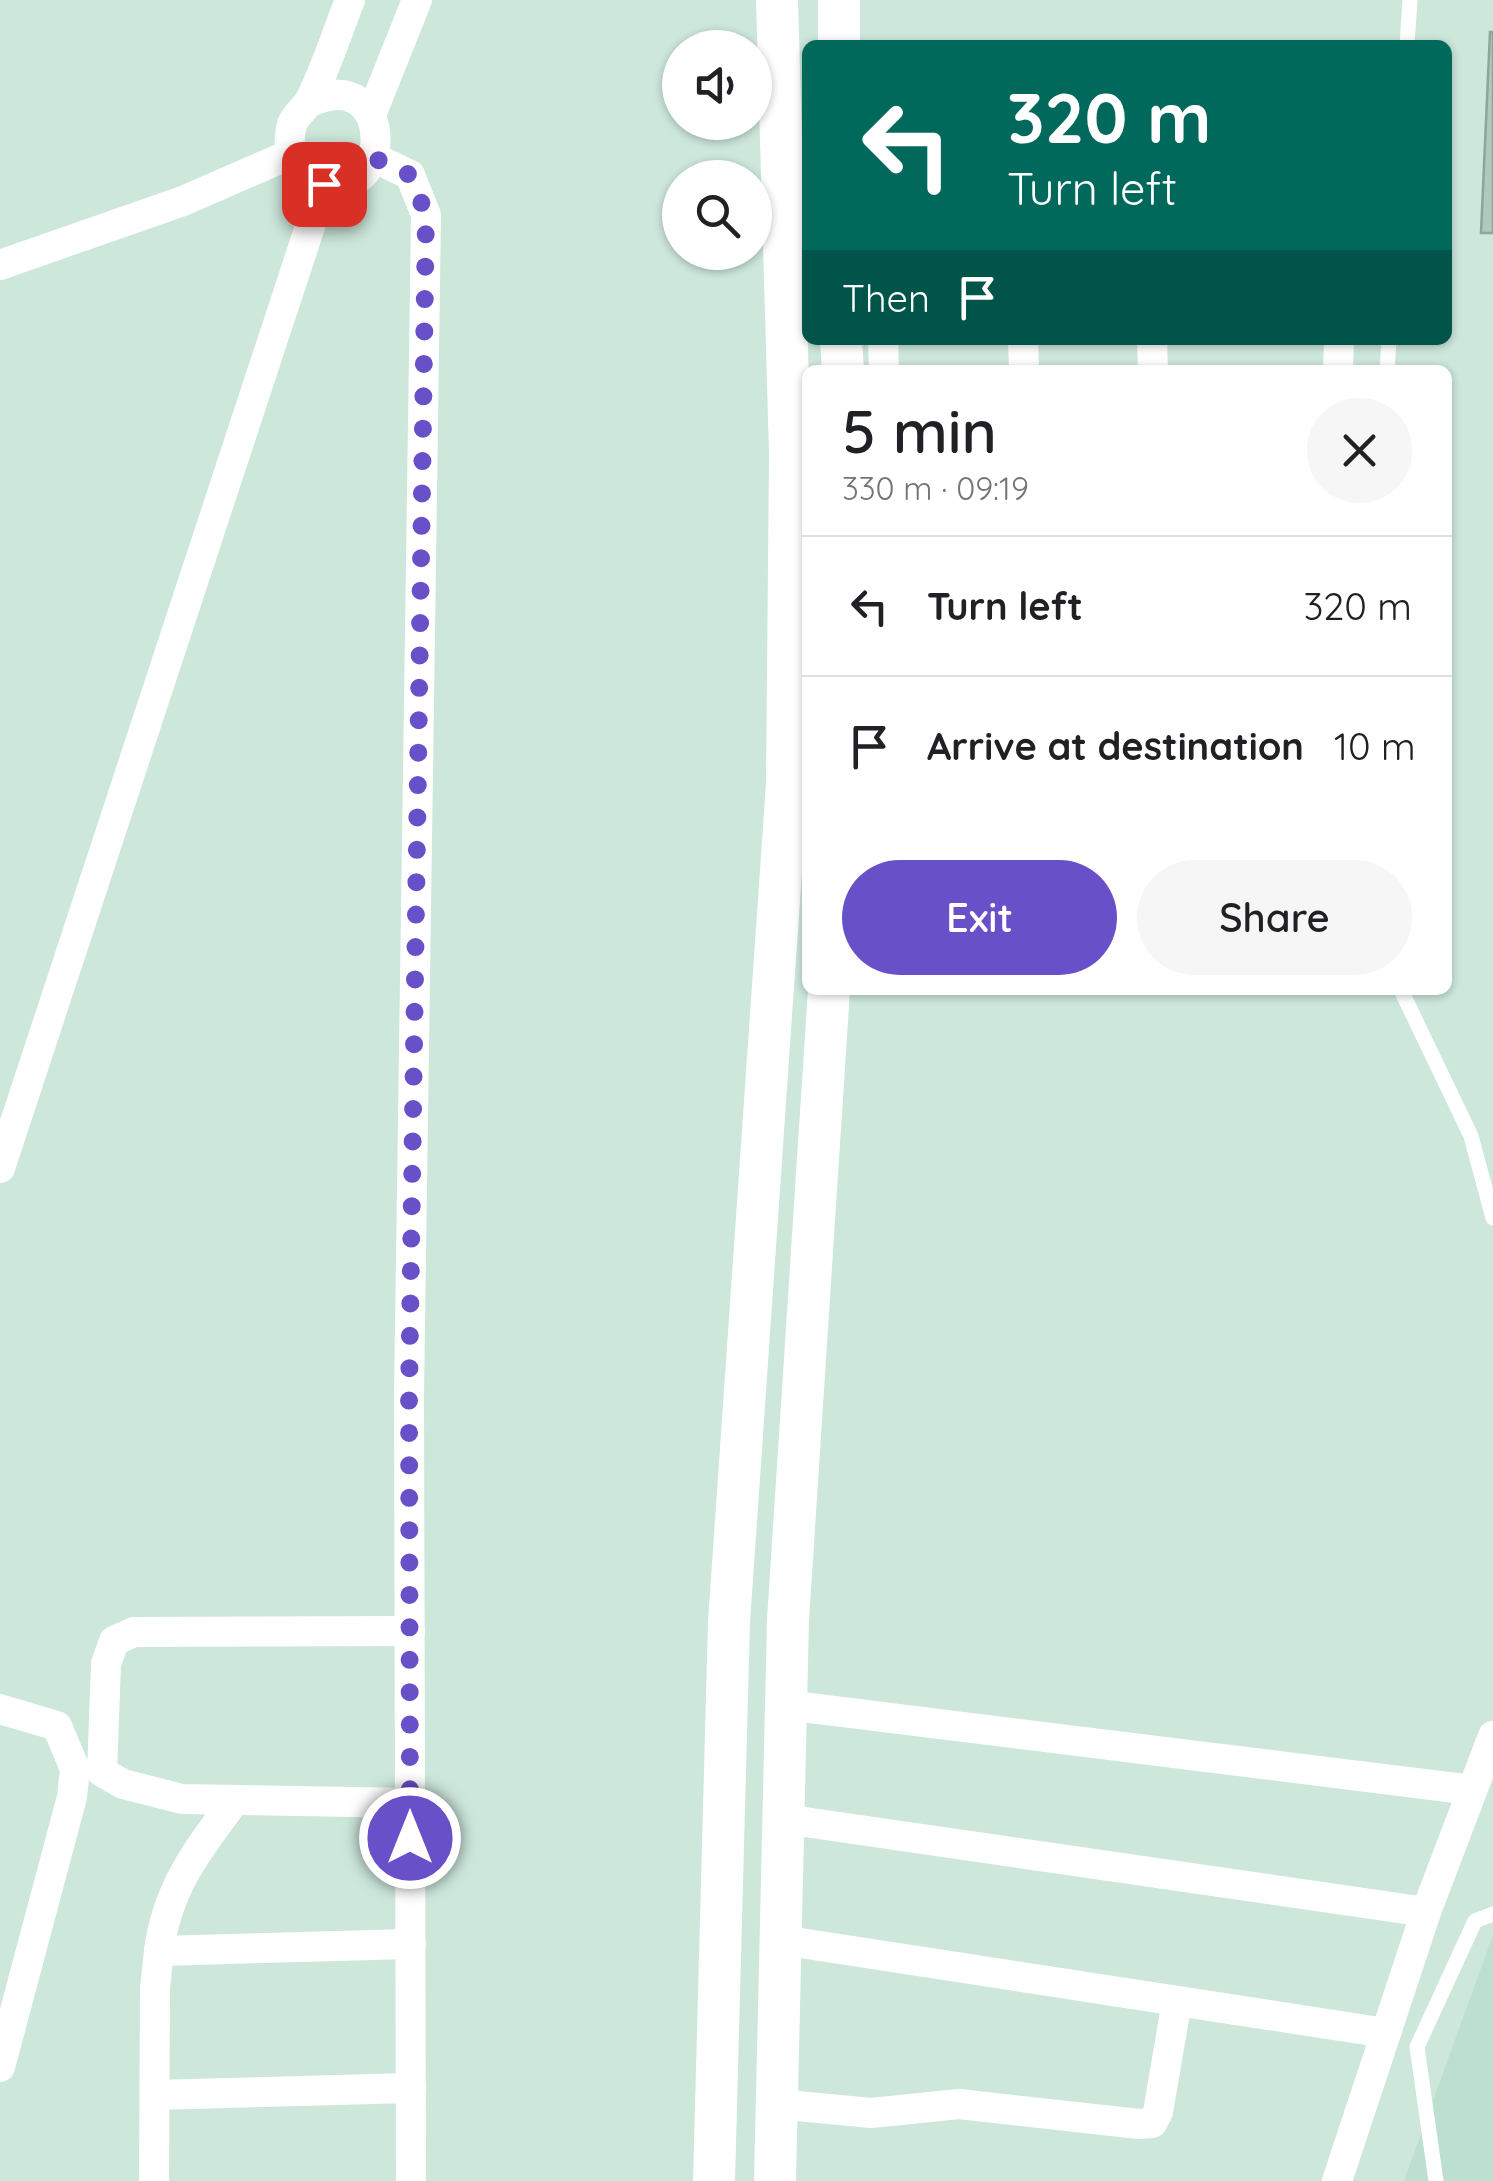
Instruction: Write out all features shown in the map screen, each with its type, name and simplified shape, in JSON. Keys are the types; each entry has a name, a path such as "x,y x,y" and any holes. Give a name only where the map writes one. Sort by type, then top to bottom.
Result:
{"street":[{"path":"308,103 335,95 361,104 371,115 378,143 374,158 354,180 324,184 310,178 291,154 291,126 308,103 350,0"},
{"path":"371,115 417,0"},
{"path":"714,2181 729,1622 787,784 790,453 777,0"},
{"path":"839,0 839,40"},
{"path":"0,266 183,201 291,154"},
{"path":"374,158 410,175 426,214 409,1396 412,2181"},
{"path":"0,1168 324,184"},
{"path":"775,2181 788,1620 829,995"},
{"path":"0,2067 72,1797 89,1771 106,1664 114,1641 134,1632 166,1630 410,1631"},
{"path":"786,1704 1472,1790"},
{"path":"0,1710 57,1726 89,1771 182,1800 410,1803"},
{"path":"1337,2181 1426,1912 1493,1736"},
{"path":"154,2181 156,1988 164,1916 186,1866 236,1800"},
{"path":"784,1819 1426,1912"},
{"path":"781,1940 1386,2033"},
{"path":"159,1951 411,1944"},
{"path":"777,2104 870,2112 959,2104 1152,2123 1158,2112 1177,2001"},
{"path":"155,2095 412,2088"}],"lane":[{"path":"1407,40 1410,0"},
{"path":"1403,995 1471,1136 1493,1218"},
{"path":"1436,2181 1417,2047 1475,1921 1493,1914"}],"shaded area":[{"path":"1493,1935 1493,2181 1404,2181"}],"building":[{"path":"1490,32 1493,233 1481,233"}],"route":[{"path":"324,184 354,180 374,158 410,175 426,214 409,1396 410,1838"}]}
